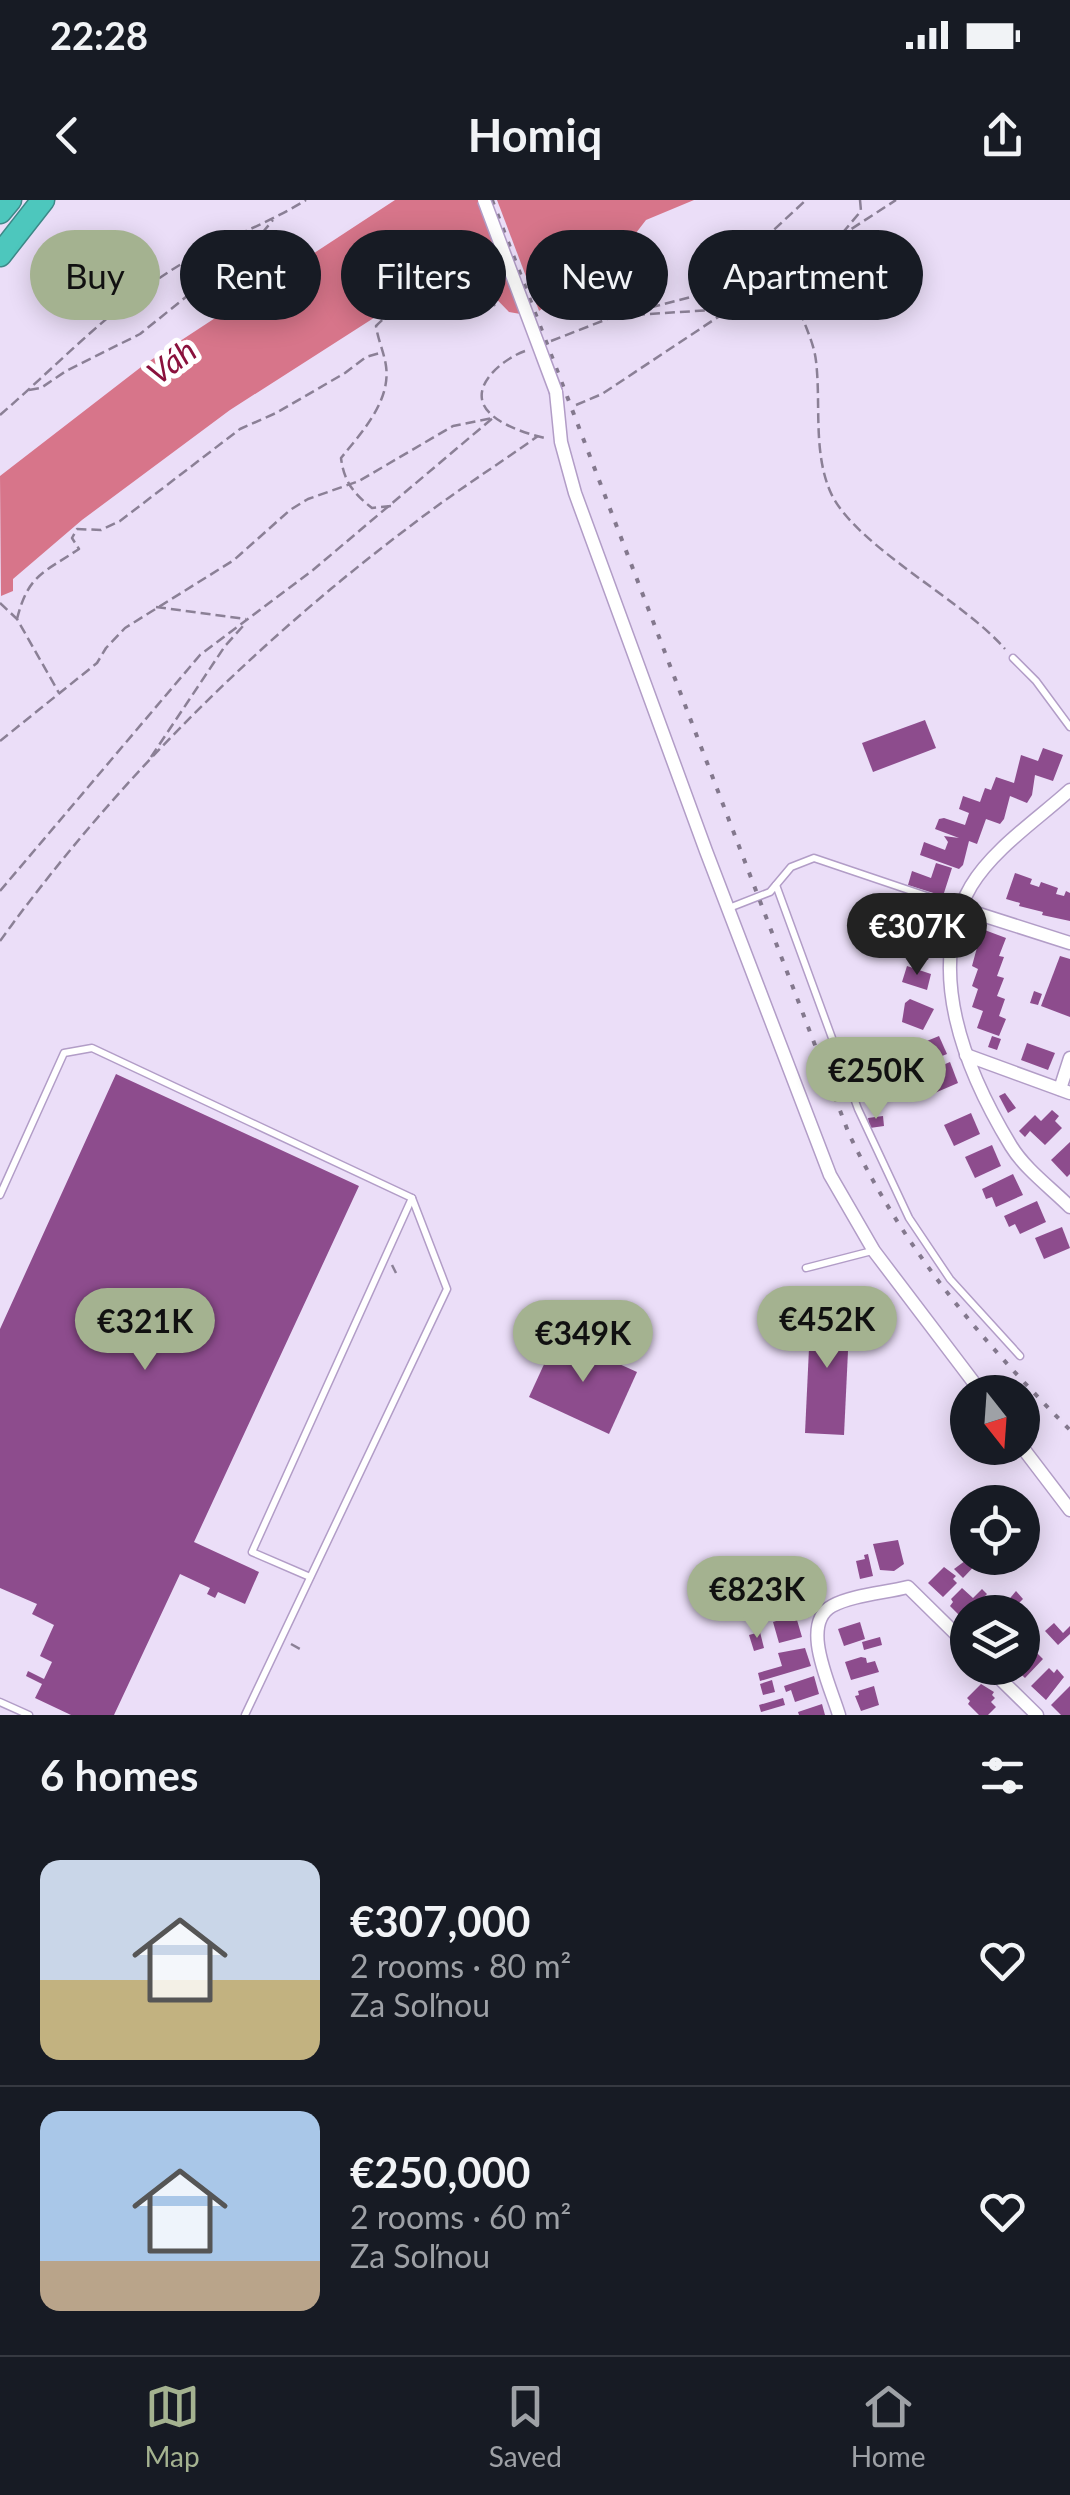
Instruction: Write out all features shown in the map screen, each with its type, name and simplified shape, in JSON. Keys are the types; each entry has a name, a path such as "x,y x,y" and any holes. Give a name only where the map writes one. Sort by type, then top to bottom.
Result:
{"highway":[{"path":"0,212 10,200"},
{"path":"0,255 43,200"}],"street":[{"path":"484,200 556,392 560,442 575,493 830,1175 874,1251 968,1375"},
{"path":"1070,790 973,882 960,908 950,963 952,1014 966,1055 1013,1149 1070,1207"},
{"path":"960,908 1070,943"},
{"path":"966,1055 1065,1091 1070,1058"},
{"path":"1036,1465 1070,1510"},
{"path":"839,1715 814,1634 820,1616 833,1606 908,1587 950,1628"},
{"path":"1006,1685 1037,1715"}],"lane":[{"path":"1013,658 1036,681 1070,727"},
{"path":"728,908 762,895 799,862 821,859 960,908"},
{"path":"776,885 858,1109 909,1218 950,1280 1020,1356"},
{"path":"0,1195 64,1053 92,1048 412,1198 447,1289 245,1715"},
{"path":"310,1578 252,1552 412,1198"},
{"path":"806,1268 874,1251"},
{"path":"0,1702 29,1715"}],"path":[{"path":"0,414 148,286 219,243 306,200"},
{"path":"773,230 806,200"},
{"path":"844,230 861,211 860,200"},
{"path":"851,230 896,200"},
{"path":"28,390 41,388 140,334 218,272 237,263 274,219"},
{"path":"688,298 625,316 688,312"},
{"path":"382,320 376,326 386,384 362,432 342,458 354,494 372,508 392,506"},
{"path":"576,405 602,394 713,320"},
{"path":"802,320 816,357 825,473 838,506 863,533 993,634 1013,658"},
{"path":"18,619 24,592 32,581 79,549 72,538 78,529 101,530 120,521 240,429 276,413 366,357 383,352"},
{"path":"0,741 97,663 125,628 234,560 290,510 308,499 349,485 453,426 494,418 392,506 200,655 0,890"},
{"path":"0,941 66,856 146,764 236,674 308,608 413,524 538,436"},
{"path":"0,603 18,619 60,694"},
{"path":"156,608 248,620"},
{"path":"146,764 225,646 248,620"},
{"path":"290,1644 300,1649"}],"water":[{"path":"395,200 694,200 646,220 638,230 526,230 526,315 506,309 506,230 349,230"},
{"name":"Váh","path":"341,235 341,320 371,320 230,410 82,520 13,579 13,591 1,596 0,476 145,364 212,320 321,320 321,249"}],"pier":[{"path":"481,200 497,200 526,276 526,304 506,258 506,230 494,230"}],"building":[{"path":"925,720 936,748 873,772 862,743"},
{"path":"1043,748 1063,755 1053,781 1035,775 1027,803 1010,796 1004,819 1000,824 986,819 977,844 969,841 959,869 920,855 924,842 945,850 948,842 944,836 959,838 935,829 939,819 944,818 965,825 969,813 959,809 963,796 980,802 985,788 991,790 996,777 1014,783 1021,755 1038,761"},
{"path":"936,863 952,868 943,896 908,885 912,871 931,878"},
{"path":"1015,873 1032,879 1030,884 1039,887 1041,882 1058,888 1056,894 1070,893 1070,921 1042,915 1043,912 1006,899"},
{"path":"887,893 902,899 900,907 884,901"},
{"path":"912,907 936,913 929,932 903,920"},
{"path":"982,929 1006,938 997,976 1004,978 997,996 1005,999 999,1016 1006,1019 999,1036 977,1028 983,1011 972,1007 978,989 972,986 978,969 972,966"},
{"path":"909,936 933,946 928,960 904,952"},
{"path":"1060,956 1070,959 1070,1017 1041,1006"},
{"path":"907,966 931,974 927,990 902,982"},
{"path":"1034,991 1042,994 1038,1005 1030,1003"},
{"path":"910,999 934,1009 923,1030 902,1022 905,1003"},
{"path":"939,1036 947,1054 925,1063 917,1045"},
{"path":"992,1036 1001,1039 997,1050 988,1047"},
{"path":"1027,1043 1055,1053 1048,1070 1021,1060"},
{"path":"950,1062 958,1083 930,1095 917,1076"},
{"path":"116,1074 359,1186 194,1542 259,1572 245,1604 218,1592 215,1598 207,1594 210,1588 180,1574 114,1715 71,1715 35,1698 42,1684 26,1676 28,1671 44,1679 52,1662 40,1656 54,1625 32,1614 37,1604 0,1588 0,1329"},
{"path":"1005,1093 1016,1108 1008,1113 999,1096"},
{"path":"1052,1110 1059,1116 1055,1121 1062,1128 1045,1145 1030,1131 1025,1137 1019,1131 1035,1115 1041,1121"},
{"path":"971,1113 980,1134 954,1146 944,1125"},
{"path":"883,1116 884,1126 870,1128 868,1118"},
{"path":"1070,1142 1070,1174 1067,1177 1051,1160"},
{"path":"992,1145 1001,1166 975,1178 965,1157"},
{"path":"1013,1174 1023,1195 996,1207 982,1189"},
{"path":"1037,1201 1046,1222 1020,1234 1015,1224 1009,1227 1004,1216"},
{"path":"1062,1227 1070,1248 1044,1259 1035,1238"},
{"path":"811,1306 850,1309 844,1435 805,1433"},
{"path":"557,1336 637,1372 609,1434 529,1397"},
{"path":"898,1540 904,1564 894,1571 880,1570 873,1544"},
{"path":"868,1554 873,1576 860,1579 856,1561"},
{"path":"944,1567 956,1576 953,1579 957,1583 943,1597 928,1583"},
{"path":"806,1607 809,1617 797,1620 802,1637 779,1643 773,1622"},
{"path":"860,1622 865,1639 844,1646 838,1629"},
{"path":"1054,1623 1063,1633 1070,1626 1070,1634 1058,1645 1045,1631"},
{"path":"760,1632 764,1648 754,1651 749,1635"},
{"path":"880,1637 882,1645 864,1650 862,1642"},
{"path":"805,1648 811,1666 760,1681 758,1673 782,1666 778,1653"},
{"path":"861,1657 867,1663 875,1661 879,1672 851,1680 845,1662"},
{"path":"1049,1668 1054,1673 1057,1669 1064,1677 1046,1700 1031,1686 1040,1685 1040,1677"},
{"path":"814,1676 819,1694 795,1702 791,1690 786,1692 784,1686"},
{"path":"772,1680 775,1692 763,1695 760,1684"},
{"path":"983,1685 994,1692 991,1702 996,1707 988,1715 979,1715 967,1698"},
{"path":"874,1686 879,1705 861,1711 855,1696 858,1691"},
{"path":"1070,1686 1070,1715 1061,1715 1051,1705"},
{"path":"783,1698 785,1705 761,1712 759,1705"},
{"path":"822,1704 825,1715 799,1715 798,1712"}],"railway":[{"path":"492,200 849,1134 894,1217 946,1291 1070,1430"}]}
